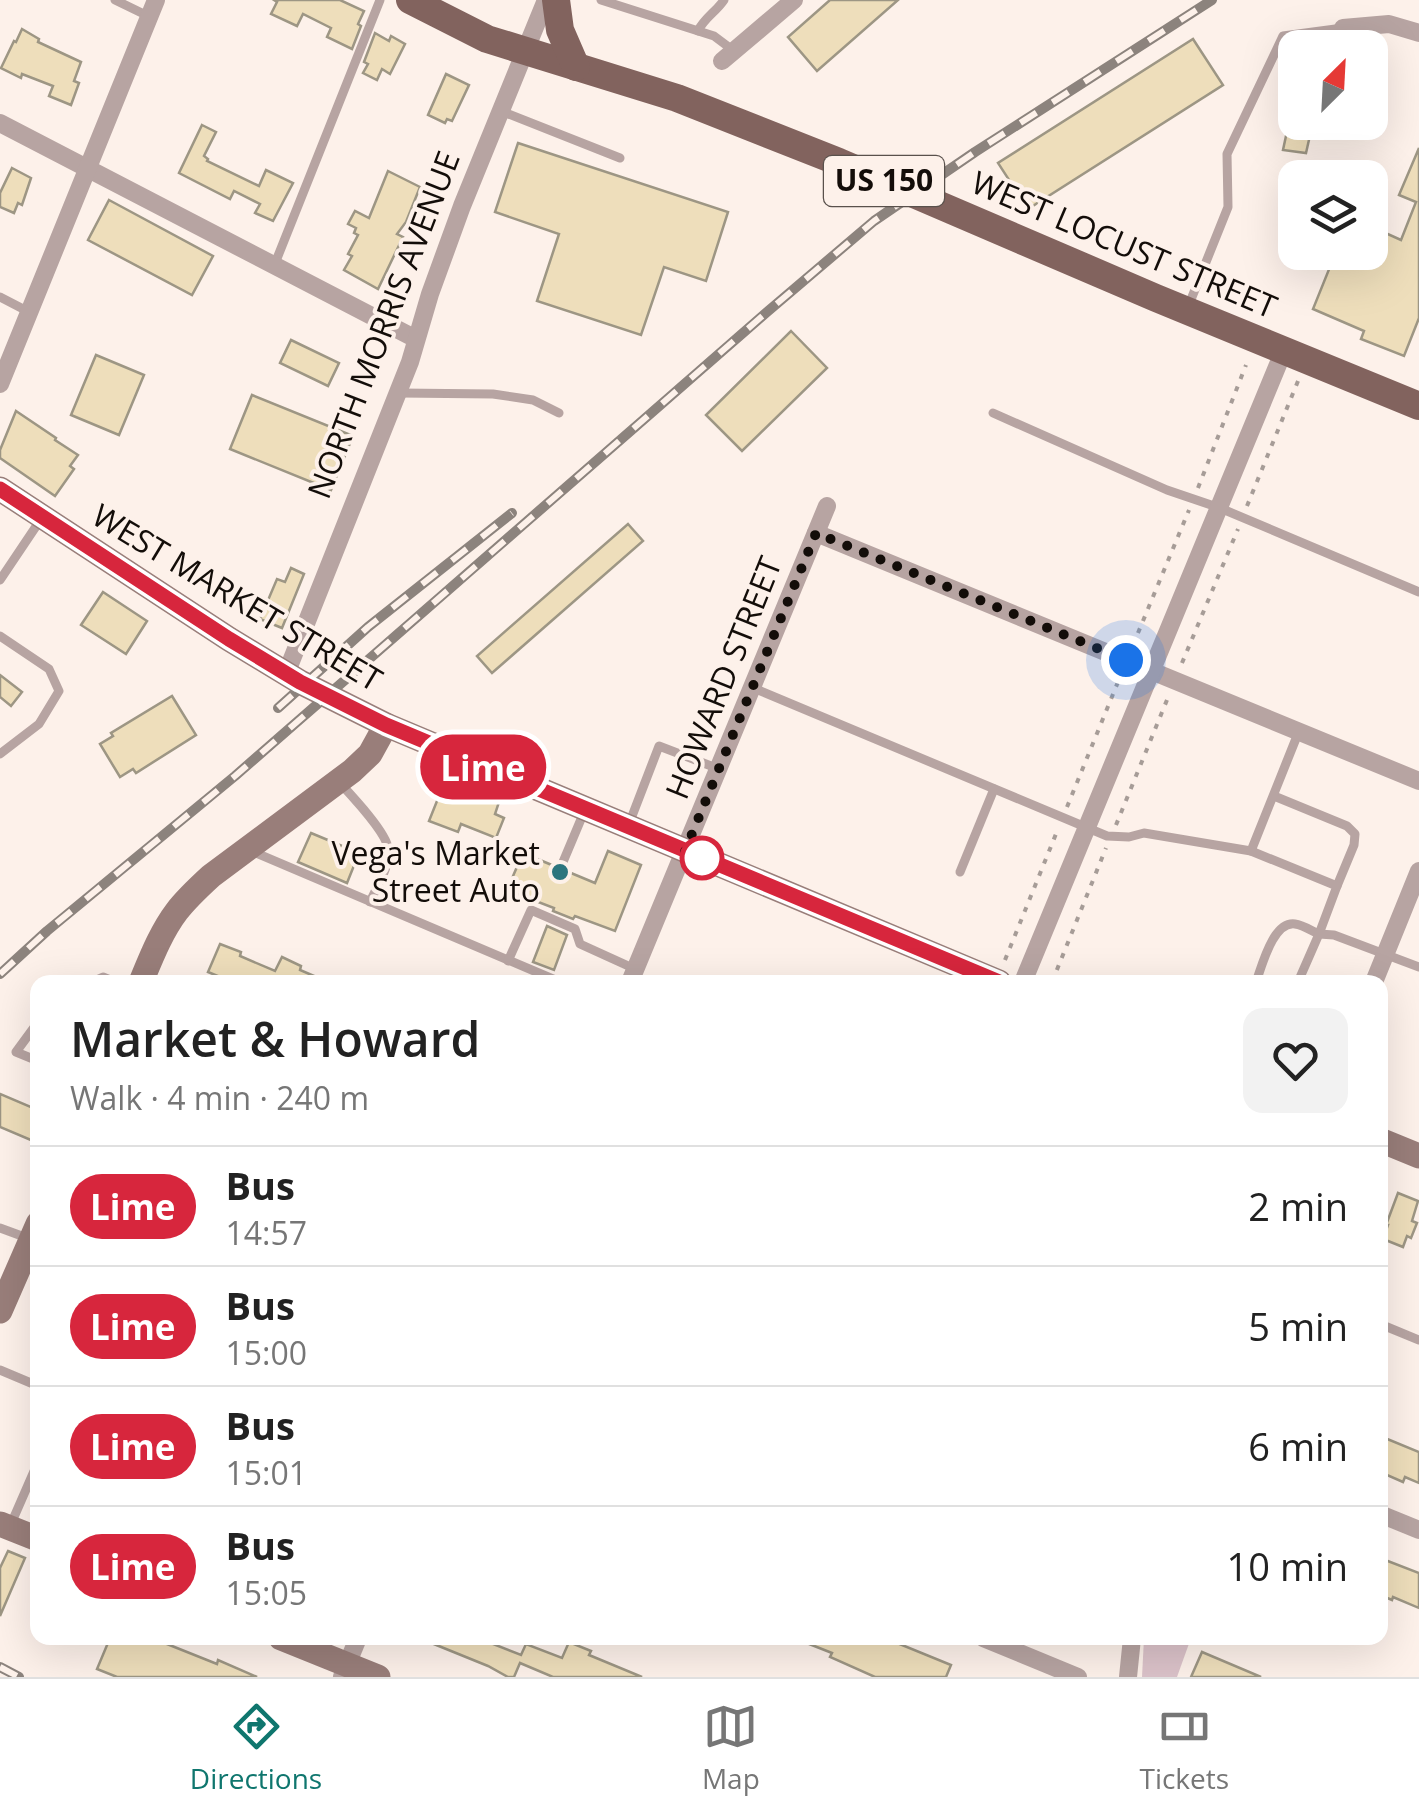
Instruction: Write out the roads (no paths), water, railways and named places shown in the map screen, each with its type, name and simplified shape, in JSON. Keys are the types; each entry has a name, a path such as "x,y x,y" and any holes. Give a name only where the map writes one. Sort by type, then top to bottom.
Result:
{"main road":[{"name":"WEST LOCUST STREET","path":"410,0 487,40 677,98 839,162 1419,406"},
{"path":"556,0 560,30 576,68"}],"street":[{"name":"NORTH MORRIS AVENUE","path":"286,674 397,393 462,206 546,0"},
{"path":"728,56 794,0"},
{"path":"0,384 152,8"},
{"path":"1343,28 1389,24 1419,33"},
{"path":"0,123 416,339"},
{"path":"1026,975 1220,508 1295,355"},
{"name":"WEST MARKET STREET","path":"0,489 286,674 386,725 982,975"},
{"name":"HOWARD STREET","path":"632,975 826,506"},
{"path":"816,533 1419,781"},
{"path":"144,975 176,911 211,876 370,754 386,725"},
{"path":"1377,975 1419,871"},
{"path":"1388,1143 1419,1156"},
{"path":"0,1310 30,1247"},
{"path":"1388,1517 1419,1530"},
{"path":"5,1526 30,1536"},
{"path":"295,1645 344,1671 378,1677"},
{"path":"344,1671 355,1645"},
{"path":"1000,1645 1078,1677"},
{"path":"1128,1677 1131,1645"}],"lane":[{"path":"115,0 152,8"},
{"path":"274,266 380,0"},
{"path":"601,0 714,36 728,56"},
{"path":"698,31 724,0"},
{"path":"1188,310 1228,207 1227,154 1283,36 1343,28"},
{"path":"501,111 620,158"},
{"path":"0,297 29,312"},
{"path":"397,393 493,394 533,400 559,413"},
{"path":"993,413 1168,490 1243,517 1419,592"},
{"path":"0,580 42,517"},
{"path":"0,636 49,669 59,691 39,724 0,754"},
{"path":"751,688 1111,837 1144,833 1252,851 1337,886"},
{"path":"1252,851 1300,731"},
{"path":"628,827 659,746 719,768"},
{"path":"338,781 388,846 387,864 370,902"},
{"path":"960,872 994,789"},
{"path":"1274,796 1347,826 1355,834 1301,975"},
{"path":"564,862 584,810"},
{"path":"246,848 543,975"},
{"path":"508,961 530,910 575,930 580,944 630,975"},
{"path":"1259,975 1274,937 1282,927 1294,924 1419,967"},
{"path":"30,1033 16,1052 30,1058"},
{"path":"0,1228 30,1235"},
{"path":"1388,1327 1419,1340"},
{"path":"0,1370 30,1383"},
{"path":"5,1526 30,1478"}],"railway":[{"path":"0,974 235,776 874,221 1212,0"},
{"path":"278,708 368,627 512,513"},
{"path":"0,1667 19,1677"}],"place":[{"name":"Vega's Market Street Auto","path":"560,872"}]}
